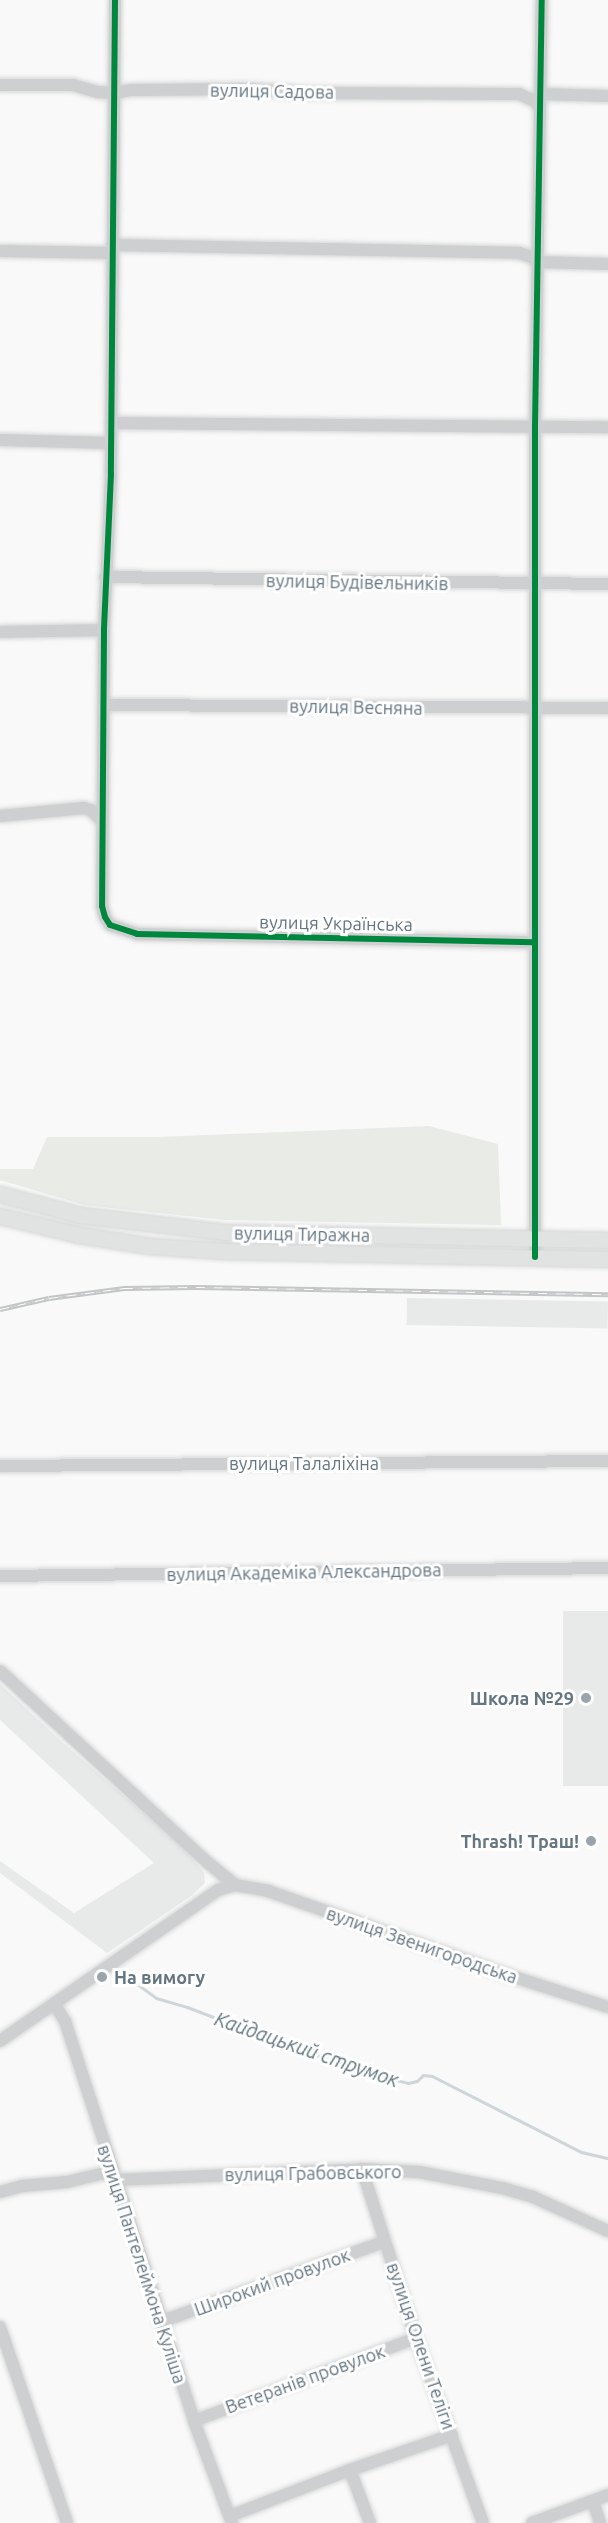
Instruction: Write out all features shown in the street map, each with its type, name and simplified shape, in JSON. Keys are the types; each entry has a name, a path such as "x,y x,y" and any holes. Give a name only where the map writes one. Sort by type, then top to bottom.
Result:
{"main road":[{"name":"вулиця Тиражна","path":"0,1194 80,1215 224,1232 608,1240"},
{"name":"вулиця Тиражна","path":"0,1216 79,1235 171,1248 608,1259"}],"street":[{"name":"вулиця Українська","path":"115,0 111,443 105,577 102,821 102,906 110,925 137,934 534,942"},
{"path":"536,1257 535,427 542,0"},
{"name":"вулиця Садова","path":"0,85 73,85 98,92 113,93 131,90 247,89 309,93 519,94 535,101 540,108"},
{"path":"540,94 608,96"},
{"path":"0,251 112,249 519,253 537,262 608,264"},
{"path":"111,423 608,427"},
{"path":"0,441 111,443"},
{"name":"вулиця Будівельників","path":"105,577 535,585 608,584"},
{"path":"0,632 104,630"},
{"name":"вулиця Весняна","path":"104,705 608,708"},
{"path":"0,816 84,808 91,810 102,821"},
{"name":"вулиця Талаліхіна","path":"0,1466 608,1461"},
{"name":"вулиця Академіка Александрова","path":"0,1576 608,1568"},
{"name":"вулиця Звенигородська","path":"0,1671 207,1862 235,1885 268,1892 608,2007"},
{"path":"0,2040 55,2005 109,1964 218,1890 235,1885"},
{"name":"вулиця Пантелеймона Куліша","path":"55,2005 64,2021 160,2322 231,2520"},
{"name":"вулиця Грабовського","path":"0,2192 23,2186 114,2175 362,2169 419,2172 483,2182 533,2198 608,2231"},
{"name":"вулиця Олени Теліги","path":"362,2169 416,2338 483,2523"},
{"name":"Широкий провулок","path":"160,2322 384,2242"},
{"path":"0,2327 67,2523"},
{"name":"Ветеранів провулок","path":"194,2421 416,2338"},
{"path":"231,2520 350,2470 452,2435"},
{"path":"350,2470 370,2523"},
{"path":"532,2523 608,2495"},
{"path":"593,2501 600,2523"}],"shaded area":[{"path":"429,1126 498,1144 501,1225 225,1220 84,1205 0,1180 0,1169 33,1169 47,1137 159,1137"},
{"path":"407,1298 608,1302 607,1329 407,1325"},
{"name":"Школа №29","path":"563,1611 608,1611 608,1786 563,1786"},
{"path":"0,1684 63,1743 184,1848 204,1873 205,1883 191,1896 107,1953 0,1873 0,1861 74,1913 154,1863 0,1720"}],"waterway":[{"name":"Кайдацький струмок","path":"137,1984 156,1998 187,2007 300,2050 396,2080 408,2083 417,2081 423,2075 432,2076 581,2152 608,2158"}],"railway":[{"path":"0,1309 49,1298 124,1288 196,1287 608,1294"}],"cycle path":[{"path":"115,0 111,474 104,630 102,906 105,917 110,925 137,934 534,942"},
{"path":"535,1257 535,427 542,0"}],"place":[{"name":"Школа №29","path":"586,1698"},
{"name":"Thrash! Траш!","path":"591,1841"},
{"name":"На вимогу","path":"102,1977"}]}
